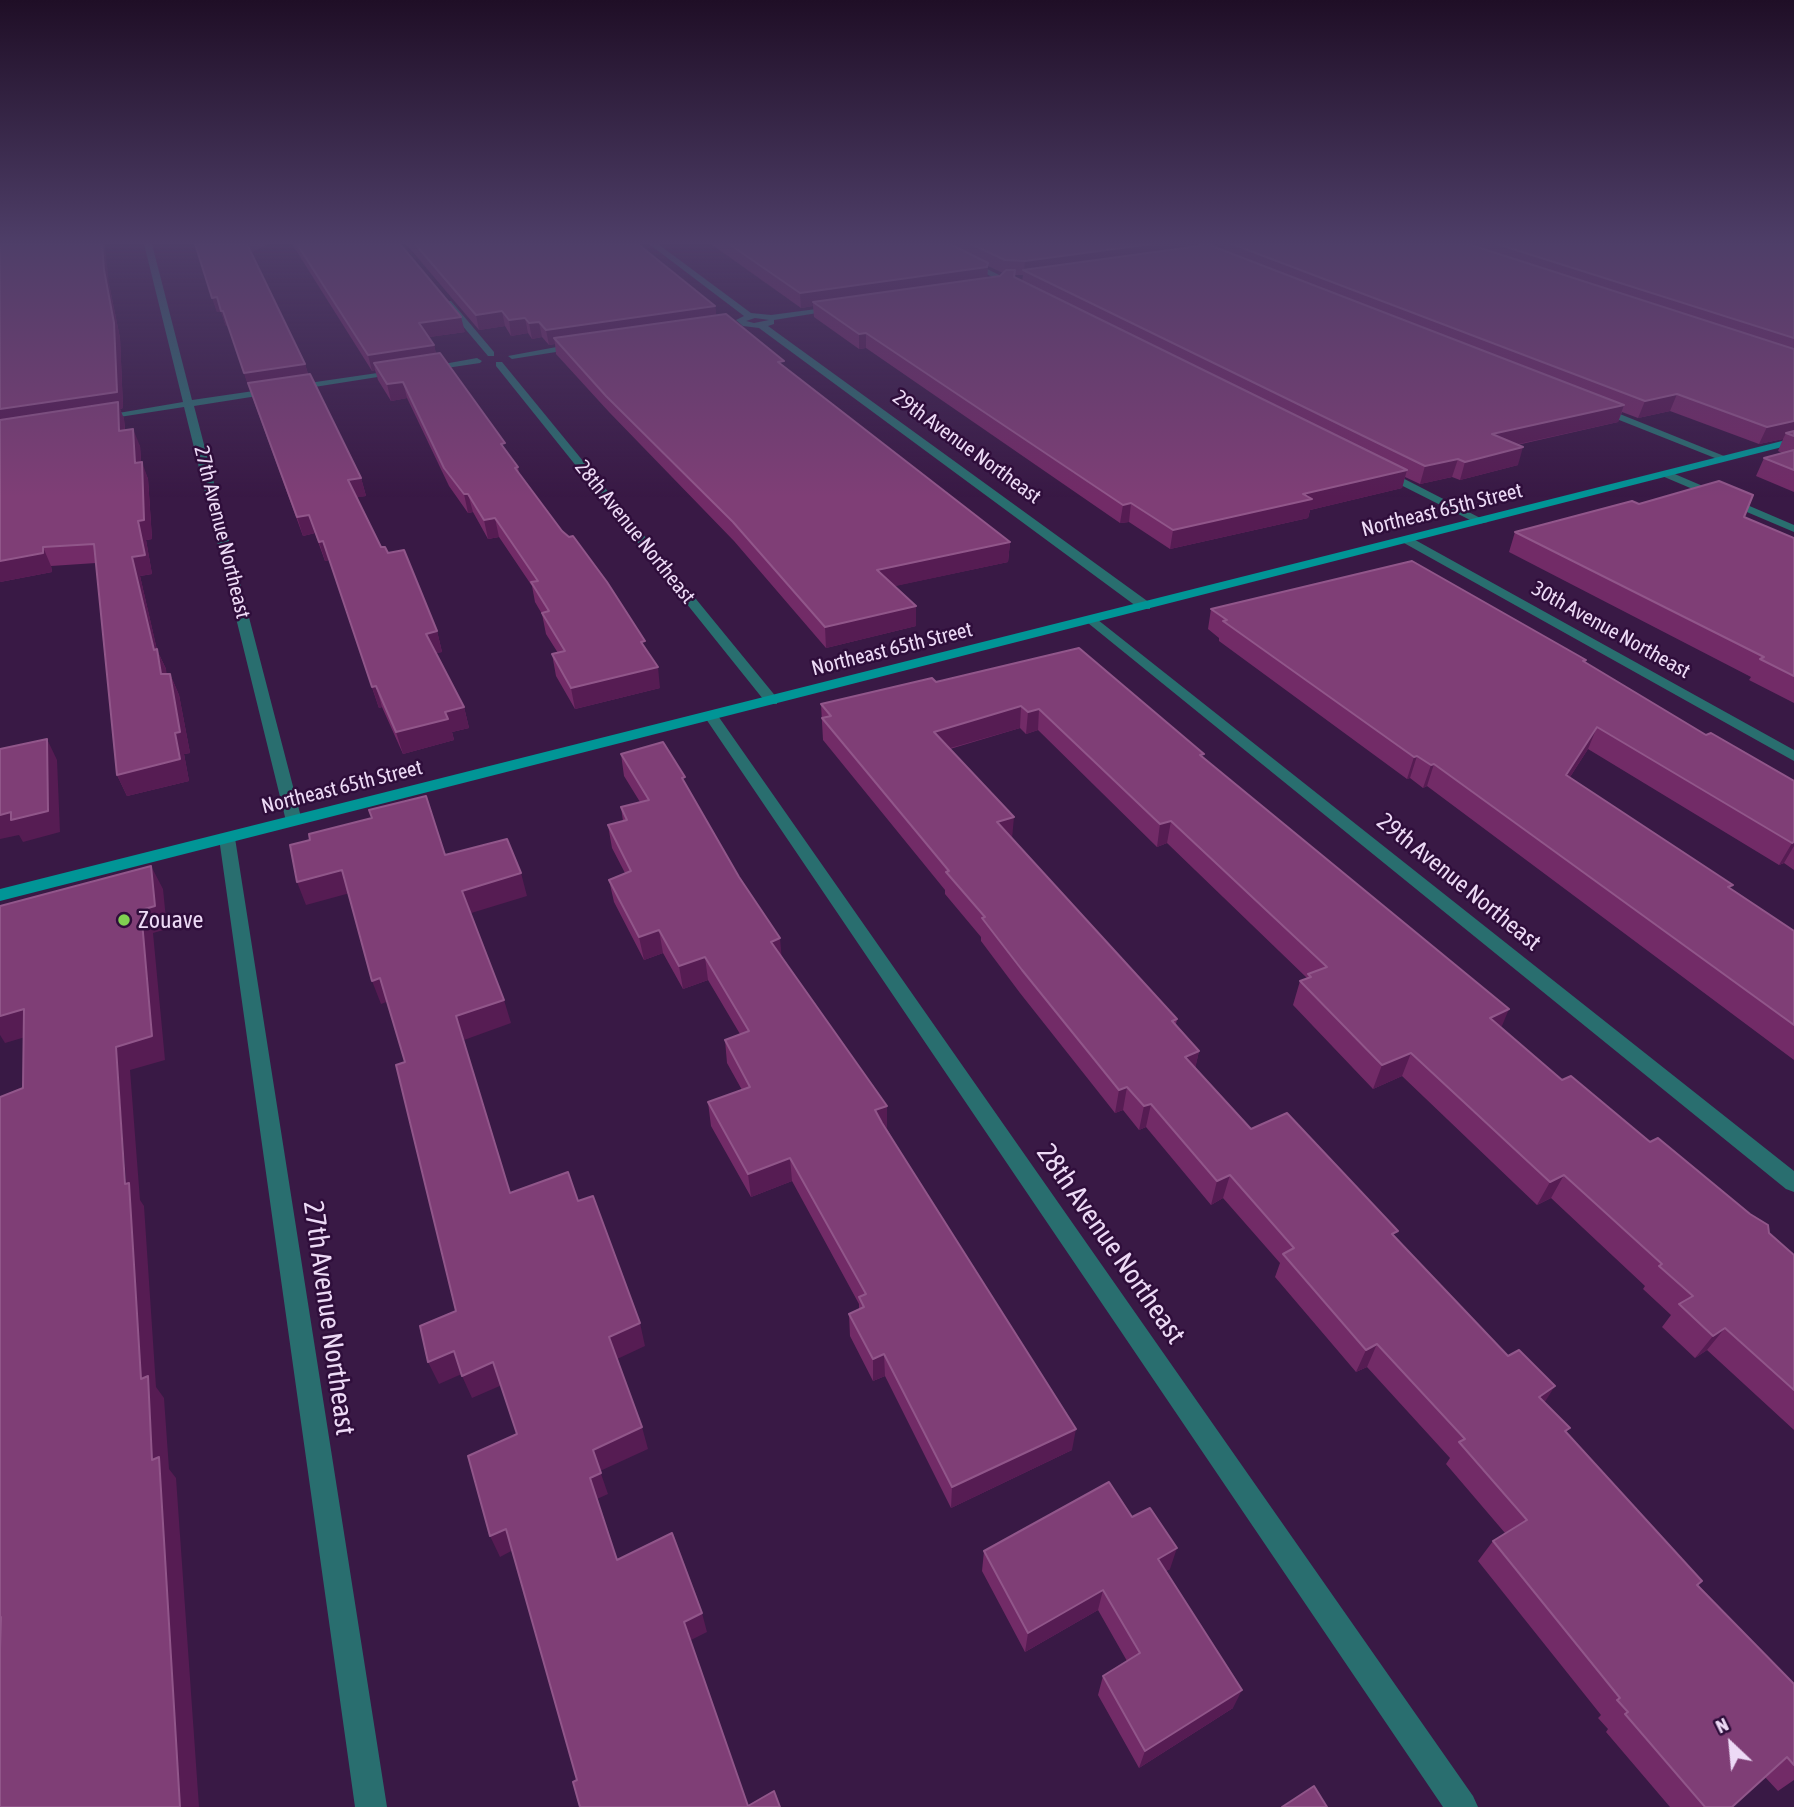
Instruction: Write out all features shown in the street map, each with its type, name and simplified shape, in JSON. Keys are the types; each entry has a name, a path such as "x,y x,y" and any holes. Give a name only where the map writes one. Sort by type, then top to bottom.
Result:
{"main road":[{"name":"Northeast 65th Street","path":"0,895 1794,441"}],"street":[{"name":"27th Avenue Northeast","path":"170,328 294,821"},
{"name":"28th Avenue Northeast","path":"469,328 772,701"},
{"name":"29th Avenue Northeast","path":"774,328 1145,607"},
{"path":"418,370 477,361 486,365 495,359 511,361 512,356 588,345"},
{"path":"94,418 405,372"},
{"path":"1586,404 1724,458"},
{"path":"1371,466 1482,522"},
{"path":"1666,474 1794,529"},
{"name":"30th Avenue Northeast","path":"1408,540 1794,756"},
{"name":"29th Avenue Northeast","path":"1093,620 1794,1183"},
{"name":"28th Avenue Northeast","path":"711,716 1462,1807"},
{"name":"27th Avenue Northeast","path":"227,838 372,1807"}],"building":[{"path":"0,328 114,328 117,392 0,409"},
{"path":"229,328 288,328 305,364 244,373"},
{"path":"351,328 423,328 434,345 368,355"},
{"path":"623,328 744,328 784,361 778,362 1010,542 877,570 916,606 825,627 733,522 606,396 554,338"},
{"path":"851,328 1119,328 1407,470 1303,494 1312,499 1173,530 1131,503 1123,505 866,333 859,334"},
{"path":"1143,328 1425,328 1624,405 1492,434 1523,447 1465,462 1458,459 1425,466"},
{"path":"1454,328 1730,328 1794,349 1794,421 1767,427 1677,394 1645,401"},
{"path":"1763,328 1794,328 1794,338"},
{"path":"440,353 505,443 501,444 518,467 515,468 562,531 569,537 573,536 607,582 645,641 641,642 658,667 571,688 552,654 565,651 542,613 549,611 531,582 538,581 495,518 484,520 468,494 464,494 444,468 403,382 387,384 374,363"},
{"path":"310,374 361,478 348,480 381,547 385,547 388,553 404,550 437,631 426,634 464,707 445,712 448,719 396,732 376,686 372,687 323,541 319,542 309,515 297,517 248,383"},
{"path":"118,402 119,431 133,429 135,463 142,462 144,520 138,521 145,555 132,557 154,650 157,649 161,674 170,674 180,732 175,733 180,759 117,775 94,544 43,547 43,553 0,561 0,420"},
{"path":"1794,450 1794,470 1764,458"},
{"path":"1719,481 1753,495 1744,517 1794,538 1794,676 1760,659 1764,657 1515,532 1632,501 1639,504"},
{"path":"1412,561 1586,660 1583,661 1706,735 1711,733 1794,781 1792,843 1597,727 1566,775 1733,885 1728,887 1794,931 1794,1025 1434,764 1414,757 1223,621 1227,620 1211,609"},
{"path":"1079,648 1204,754 1200,755 1509,1009 1490,1018 1562,1080 1571,1076 1650,1142 1658,1138 1750,1214 1768,1225 1769,1233 1794,1255 1794,1390 1725,1328 1713,1336 1679,1304 1693,1296 1659,1266 1662,1264 1564,1175 1550,1182 1411,1053 1382,1065 1300,981 1311,977 1308,974 1327,967 1171,821 1160,824 1039,709 1028,712 1021,706 934,732 1014,817 997,822 1177,1019 1172,1021 1199,1051 1185,1057 1251,1129 1287,1113 1398,1231 1392,1234 1508,1356 1519,1350 1555,1386 1539,1397 1570,1428 1565,1431 1702,1581 1697,1585 1794,1684 1794,1765 1787,1757 1732,1807 1705,1807 1625,1714 1628,1712 1617,1700 1620,1698 1493,1541 1527,1520 1459,1442 1465,1439 1377,1344 1366,1350 1283,1254 1294,1248 1230,1175 1217,1181 1151,1104 1144,1106 1127,1087 1119,1090 1022,970 982,918 985,917 946,872 949,871 822,718 831,716 821,704 932,678 936,682"},
{"path":"47,739 48,811 11,820 11,812 0,815 0,749"},
{"path":"663,742 739,877 780,938 771,942 887,1106 875,1110 882,1123 1076,1429 952,1487 884,1354 873,1359 849,1314 864,1307 859,1297 866,1294 790,1158 748,1174 708,1102 750,1087 725,1040 749,1031 705,957 679,966 659,930 639,937 609,880 631,871 608,825 627,820 621,807 649,800 621,754"},
{"path":"426,796 445,855 507,839 521,873 462,891 504,1000 456,1016 510,1193 568,1172 578,1201 593,1196 640,1323 609,1337 642,1427 593,1450 601,1473 590,1478 617,1560 672,1533 702,1613 684,1622 748,1806 774,1791 780,1807 580,1807 573,1782 577,1780 506,1529 490,1536 468,1456 517,1434 493,1362 462,1376 454,1351 428,1362 420,1326 456,1311 396,1065 405,1062 380,978 372,981 342,870 297,882 290,845 310,840 309,834 372,818 369,810"},
{"path":"151,866 155,906 141,910 152,1036 116,1047 125,1184 129,1183 141,1379 148,1376 152,1460 159,1457 180,1807 0,1807 0,1097 23,1088 24,1009 0,1016 0,906"},
{"path":"1109,1482 1132,1517 1150,1508 1177,1548 1158,1559 1242,1690 1145,1751 1103,1676 1140,1653 1103,1590 1028,1633 984,1551"},
{"path":"1314,1786 1327,1807 1282,1807"}],"place":[{"name":"Zouave","path":"124,920"}]}
